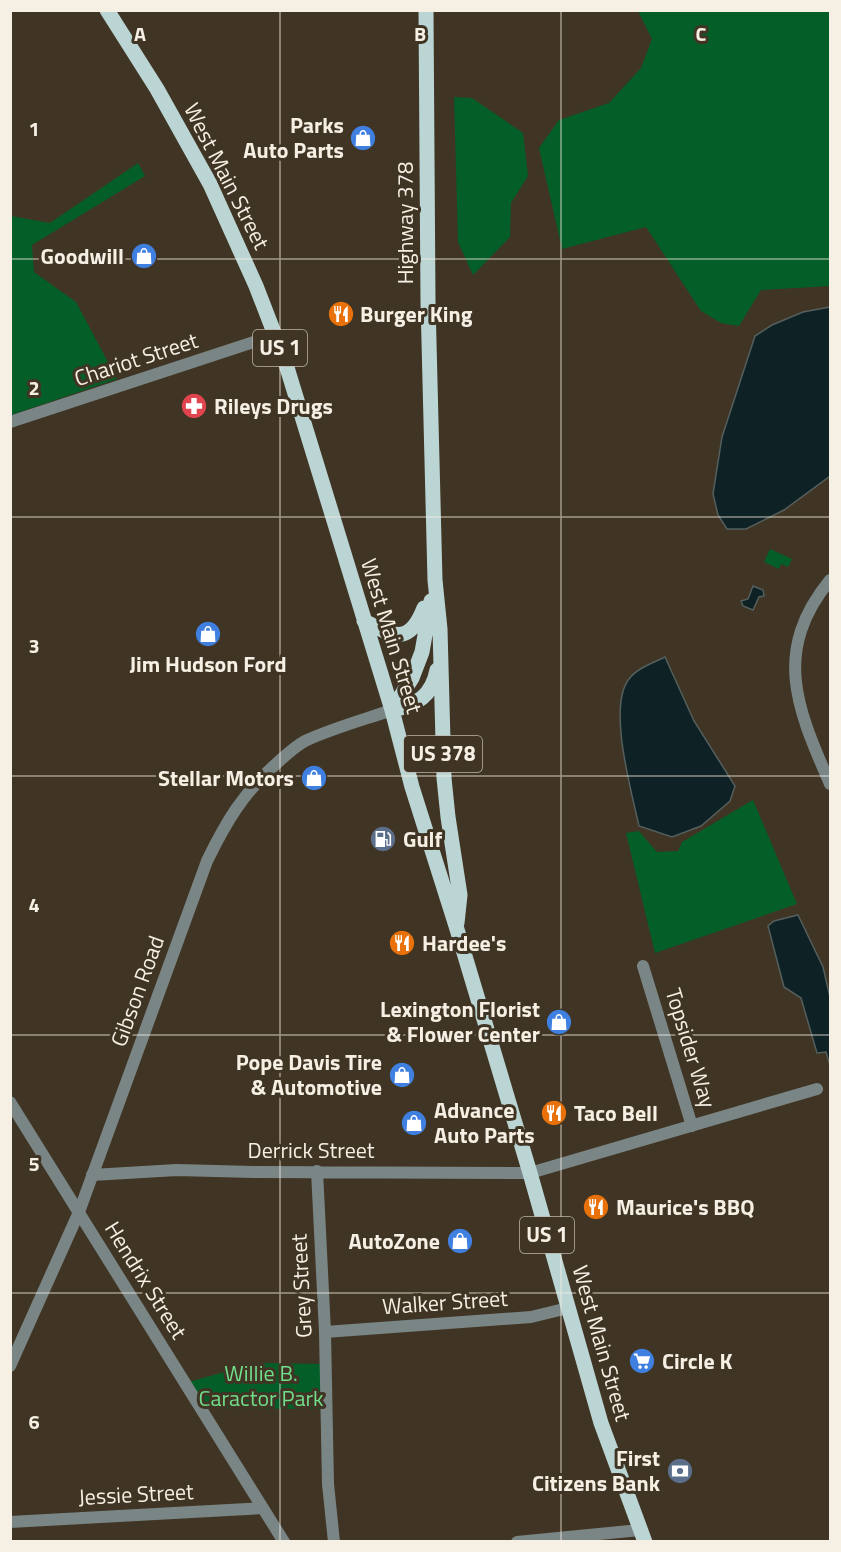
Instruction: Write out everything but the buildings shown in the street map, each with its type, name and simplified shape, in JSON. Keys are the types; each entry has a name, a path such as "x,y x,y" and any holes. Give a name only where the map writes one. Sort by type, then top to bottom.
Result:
{"main road":[{"name":"West Main Street","path":"107,10 157,88 210,184 239,246 293,386 530,1173 601,1423 643,1536"},
{"name":"Highway 378","path":"426,10 428,302 435,580"},
{"path":"364,621 390,634 408,633 415,627 435,580"},
{"name":"US 378","path":"435,580 444,778 460,895 456,926"},
{"name":"US 378","path":"392,710 412,678 423,652 435,580"},
{"path":"392,710 415,704 428,693 436,676 440,653"}],"street":[{"name":"Chariot Street","path":"10,422 275,335"},
{"path":"831,580 808,614 796,656 795,677 799,705 807,730 831,784"},
{"name":"Gibson Road","path":"10,1366 79,1212 207,861 238,804 254,784 305,742 340,727 392,710"},
{"name":"Topsider Way","path":"644,966 693,1126"},
{"name":"Derrick Street","path":"92,1175 196,1170 530,1173 817,1089"},
{"name":"Hendrix Street","path":"10,1102 284,1542"},
{"name":"Grey Street","path":"317,1171 328,1484 334,1542"},
{"name":"Walker Street","path":"324,1332 531,1317 568,1308"},
{"name":"Jessie Street","path":"10,1522 263,1508"},
{"path":"517,1542 643,1536"}],"green space":[{"path":"638,11 830,11 830,286 761,290 739,326 721,323 701,311 646,227 562,249 539,148 559,120 609,103 641,68 652,39"},
{"path":"454,97 472,98 523,133 528,176 511,203 510,237 473,275 458,242"},
{"path":"138,163 145,176 32,245 34,272 76,302 117,379 11,415 11,216 50,223"},
{"path":"770,549 792,559 788,567 781,564 779,569 764,562"},
{"path":"753,800 797,904 655,953 626,833 639,831 657,852 678,851 682,842"},
{"name":"Willie B. Caractor Park","path":"257,1363 325,1364 326,1409 200,1408 185,1383"}],"water":[{"path":"830,307 830,476 784,510 746,529 727,529 718,515 713,494 722,437 755,336 772,325 803,312"},
{"path":"753,586 763,590 764,596 759,597 753,610 743,606 741,601 748,599"},
{"path":"665,657 694,721 735,786 730,801 701,826 672,837 639,826 623,751 620,709 623,692 632,675"},
{"path":"798,915 823,967 830,997 830,1065 826,1052 817,1053 801,998 784,987 768,926 774,921"}],"place":[{"name":"Parks Auto Parts","path":"363,138"},
{"name":"Goodwill","path":"144,256"},
{"name":"Burger King","path":"341,314"},
{"name":"Rileys Drugs","path":"194,406"},
{"name":"Jim Hudson Ford","path":"208,634"},
{"name":"Stellar Motors","path":"314,778"},
{"name":"Gulf","path":"383,839"},
{"name":"Hardee's","path":"402,943"},
{"name":"Lexington Florist & Flower Center","path":"559,1022"},
{"name":"Pope Davis Tire & Automotive","path":"402,1075"},
{"name":"Taco Bell","path":"554,1113"},
{"name":"Advance Auto Parts","path":"414,1123"},
{"name":"Maurice's BBQ","path":"596,1207"},
{"name":"AutoZone","path":"460,1241"},
{"name":"Circle K","path":"642,1361"},
{"name":"First Citizens Bank","path":"680,1471"}]}
